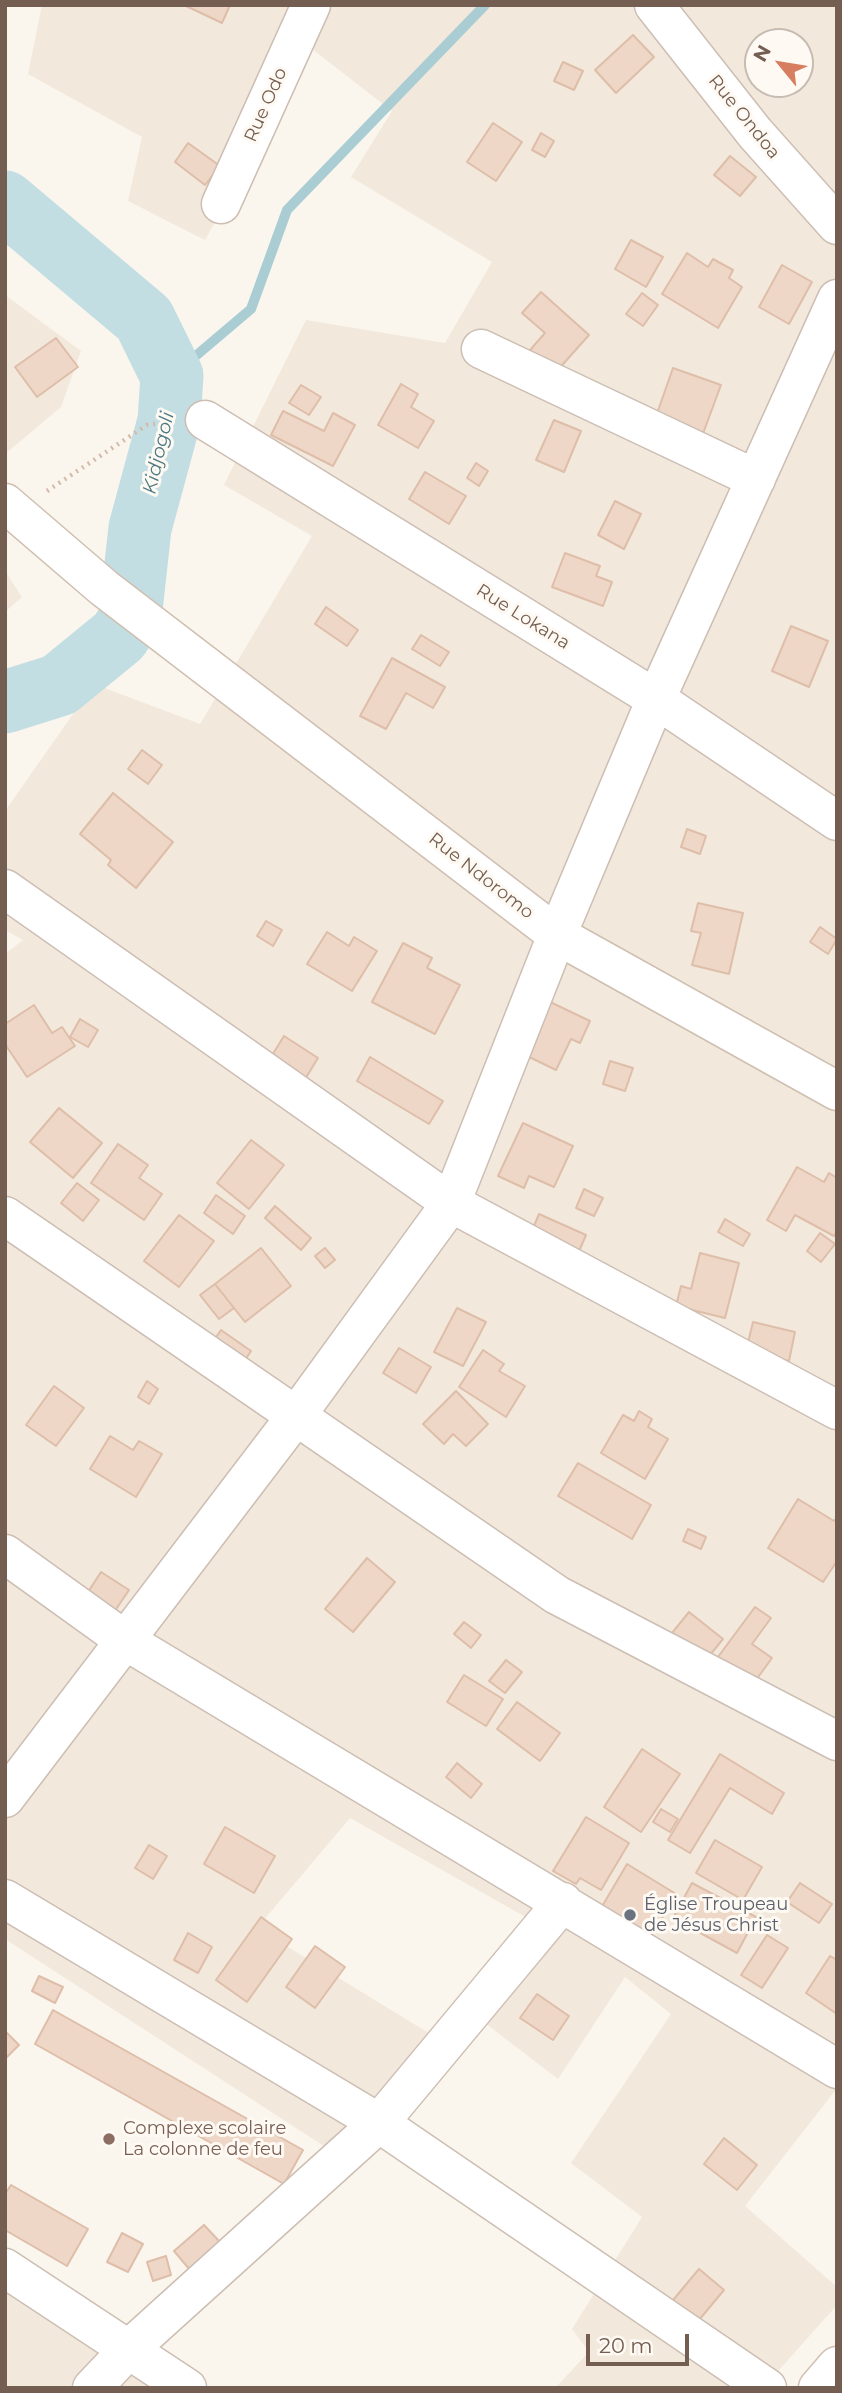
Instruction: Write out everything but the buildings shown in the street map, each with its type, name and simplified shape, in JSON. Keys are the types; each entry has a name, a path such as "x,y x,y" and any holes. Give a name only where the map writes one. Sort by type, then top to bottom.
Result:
{"street":[{"name":"Rue Odo","path":"221,204 311,5"},
{"name":"Rue Ondoa","path":"654,5 755,133 837,225"},
{"path":"5,1798 296,1416 451,1203 557,935 656,699 837,299"},
{"path":"481,349 757,479"},
{"name":"Rue Lokana","path":"205,420 656,699 837,821"},
{"name":"Rue Ndoromo","path":"9,508 104,588 151,621 557,935 837,1091"},
{"path":"5,889 451,1203 837,1410"},
{"path":"5,1216 557,1595 837,1741"},
{"path":"5,1554 126,1641 837,2069"},
{"path":"5,1899 379,2123 767,2388"},
{"path":"92,2388 129,2349 379,2123 563,1902"},
{"path":"5,2268 187,2388"},
{"path":"818,2388 837,2366"}],"path":[{"path":"9,508 147,425 205,420"}],"shaded area":[{"path":"42,5 837,5 837,2093 834,2092 745,2206 837,2287 837,2305 763,2388 555,2388 589,2352 572,2329 642,2217 571,2163 671,2014 625,1977 558,2079 468,2010 538,1924 350,1818 257,1928 432,2035 333,2152 5,1939 5,954 23,940 5,930 5,811 94,684 200,724 312,536 224,485 306,320 445,343 492,262 351,177 392,111 312,49 205,240 128,201 142,137 28,74"},
{"path":"5,295 81,351 61,407 5,454"},
{"path":"5,571 22,597 5,612"},
{"path":"5,2282 163,2388 5,2388"}],"waterway":[{"path":"172,376 251,309 287,210 485,5"},
{"name":"Kidjogoli","path":"5,202 144,319 172,376 169,421 140,528 130,619 119,636 59,685 5,702"}],"place":[{"name":"Église Troupeau de Jésus Christ","path":"630,1915"},
{"name":"Complexe scolaire La colonne de feu","path":"109,2139"}]}
